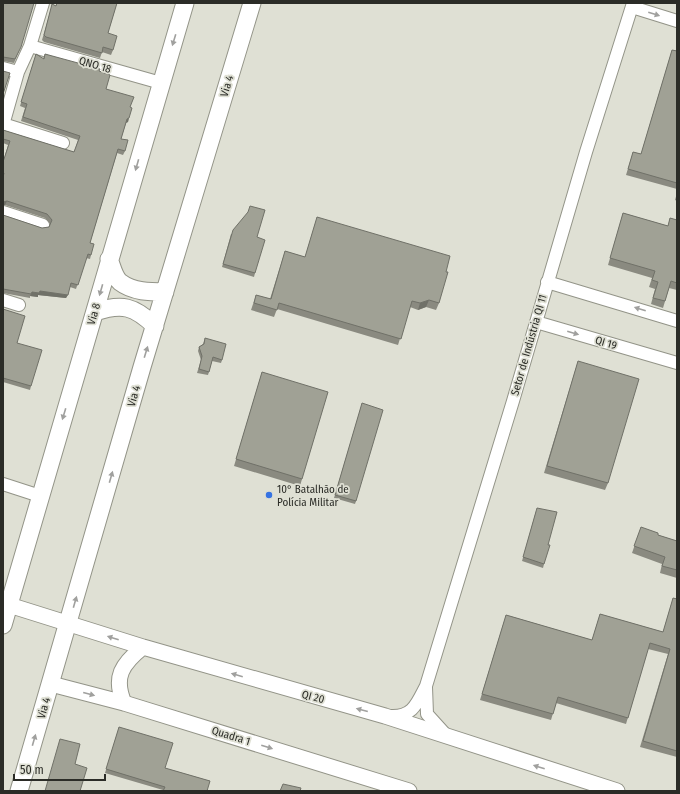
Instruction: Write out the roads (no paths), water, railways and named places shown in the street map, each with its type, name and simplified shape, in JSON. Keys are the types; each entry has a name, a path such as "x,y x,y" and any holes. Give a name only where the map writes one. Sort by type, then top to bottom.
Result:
{"main road":[{"name":"Via 8","path":"3,625 185,3"},
{"name":"Via 4","path":"19,791 165,292 252,3"},
{"path":"109,259 114,274 120,282 145,292 165,292"},
{"path":"94,312 111,306 128,308 147,318 155,326"}],"street":[{"path":"43,3 30,46 18,72 3,124 63,143"},
{"path":"632,5 677,21"},
{"name":"Setor de Indústria QI 11","path":"426,686 632,5"},
{"name":"QNO 18","path":"30,46 161,82"},
{"path":"3,68 18,72"},
{"path":"3,212 43,225"},
{"path":"547,282 677,321"},
{"path":"3,300 19,305"},
{"name":"QI 19","path":"536,322 677,363"},
{"path":"3,484 40,496"},
{"name":"QI 20","path":"9,605 143,647 384,716 617,791"},
{"path":"124,703 118,690 118,679 129,658 143,647"},
{"name":"Quadra 1","path":"51,684 124,703 409,791"},
{"path":"384,716 400,717 407,714 415,707 426,686"},
{"path":"426,686 426,714 438,728 450,737"},
{"path":"568,776 577,791"}],"place":[{"name":"10° Batalhão de Polícia Militar","path":"269,495"}]}
